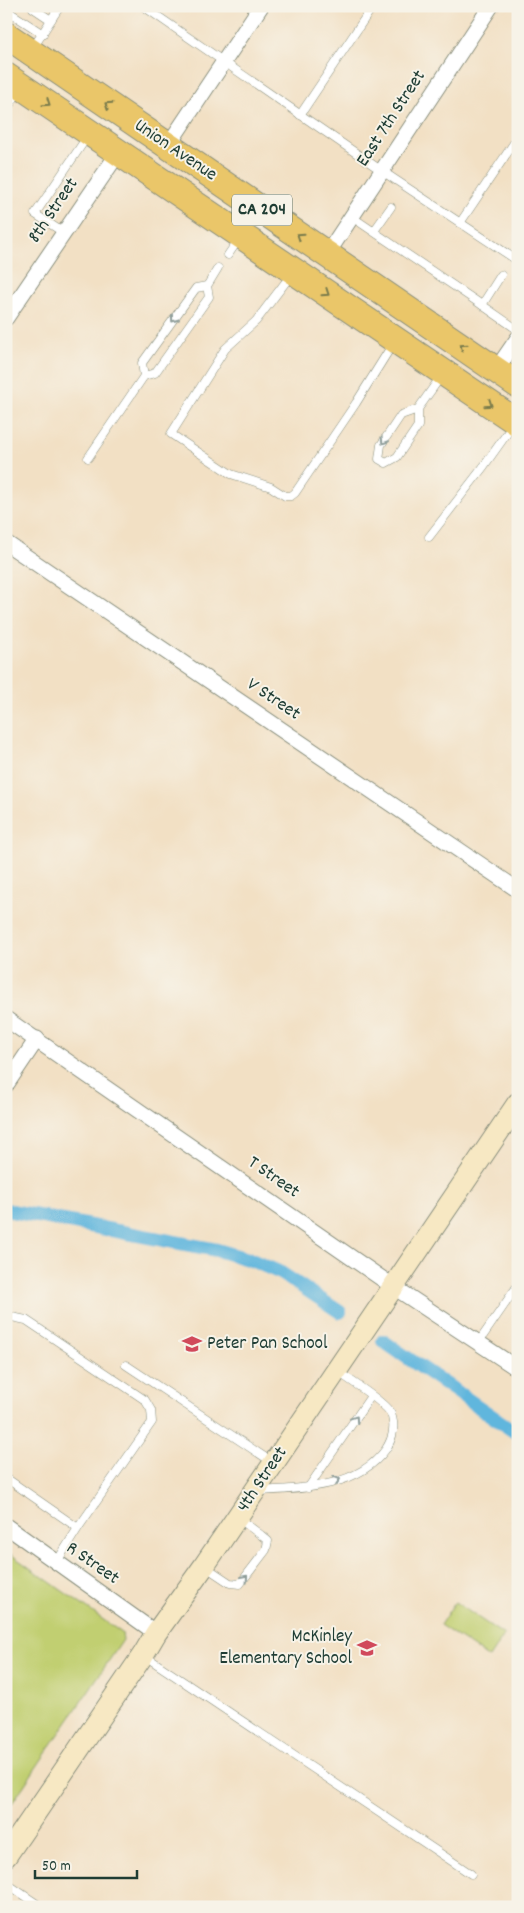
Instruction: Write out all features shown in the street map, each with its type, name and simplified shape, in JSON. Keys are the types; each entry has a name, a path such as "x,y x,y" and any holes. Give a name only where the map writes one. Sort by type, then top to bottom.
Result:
{"highway":[{"name":"Union Avenue","path":"6,35 37,43 167,146 518,385"},
{"name":"Union Avenue","path":"11,79 119,152 235,245 294,271 516,422"},
{"path":"119,152 131,149 143,150 224,203 239,206 254,205"}],"street":[{"path":"167,146 261,6"},
{"name":"East 7th Street","path":"327,254 491,6"},
{"name":"8th Street","path":"6,318 119,152"},
{"path":"496,370 518,338"},
{"name":"V Street","path":"6,543 518,890"},
{"name":"T Street","path":"6,1019 517,1370"},
{"path":"6,1084 36,1040"},
{"name":"4th Street","path":"6,1856 518,1103"},
{"name":"R Street","path":"6,1526 156,1633"}],"lane":[{"path":"6,10 37,43 60,6"},
{"path":"143,6 382,171 518,261"},
{"path":"300,114 373,6"},
{"path":"33,8 52,20"},
{"path":"6,110 11,79"},
{"path":"64,233 35,214 90,132"},
{"path":"460,223 518,137"},
{"path":"374,231 391,206"},
{"path":"352,217 518,330"},
{"path":"88,458 144,376 155,373 209,297 207,286 218,268"},
{"path":"294,271 256,321 225,349 170,434 231,474 271,487 285,496 291,496 295,493 356,404 395,340"},
{"path":"482,305 502,275"},
{"path":"144,376 142,363 196,288 207,286"},
{"path":"418,410 401,415 381,446 378,459 386,463 397,457 418,426 418,410 444,373"},
{"path":"429,537 516,422"},
{"path":"478,1343 518,1285"},
{"path":"6,1321 12,1317 26,1320 145,1400 152,1410 152,1422 78,1528 56,1563"},
{"path":"126,1365 274,1463"},
{"path":"255,1492 308,1488 359,1474 380,1457 390,1443 395,1428 390,1412 337,1371"},
{"path":"308,1488 371,1396"},
{"path":"6,1478 78,1528"},
{"path":"204,1566 230,1583 240,1584 266,1550 268,1542 237,1518"},
{"path":"143,1655 472,1874"},
{"path":"6,1883 37,1904 36,1907"}],"green space":[{"path":"6,1551 122,1633 123,1640 6,1812"},
{"path":"455,1602 504,1635 489,1658 440,1625"}],"waterway":[{"path":"6,1210 217,1250 251,1260 281,1273 340,1312"},
{"path":"383,1341 518,1434"}],"place":[{"name":"Peter Pan School","path":"192,1344"},
{"name":"McKinley Elementary School","path":"367,1648"}]}
